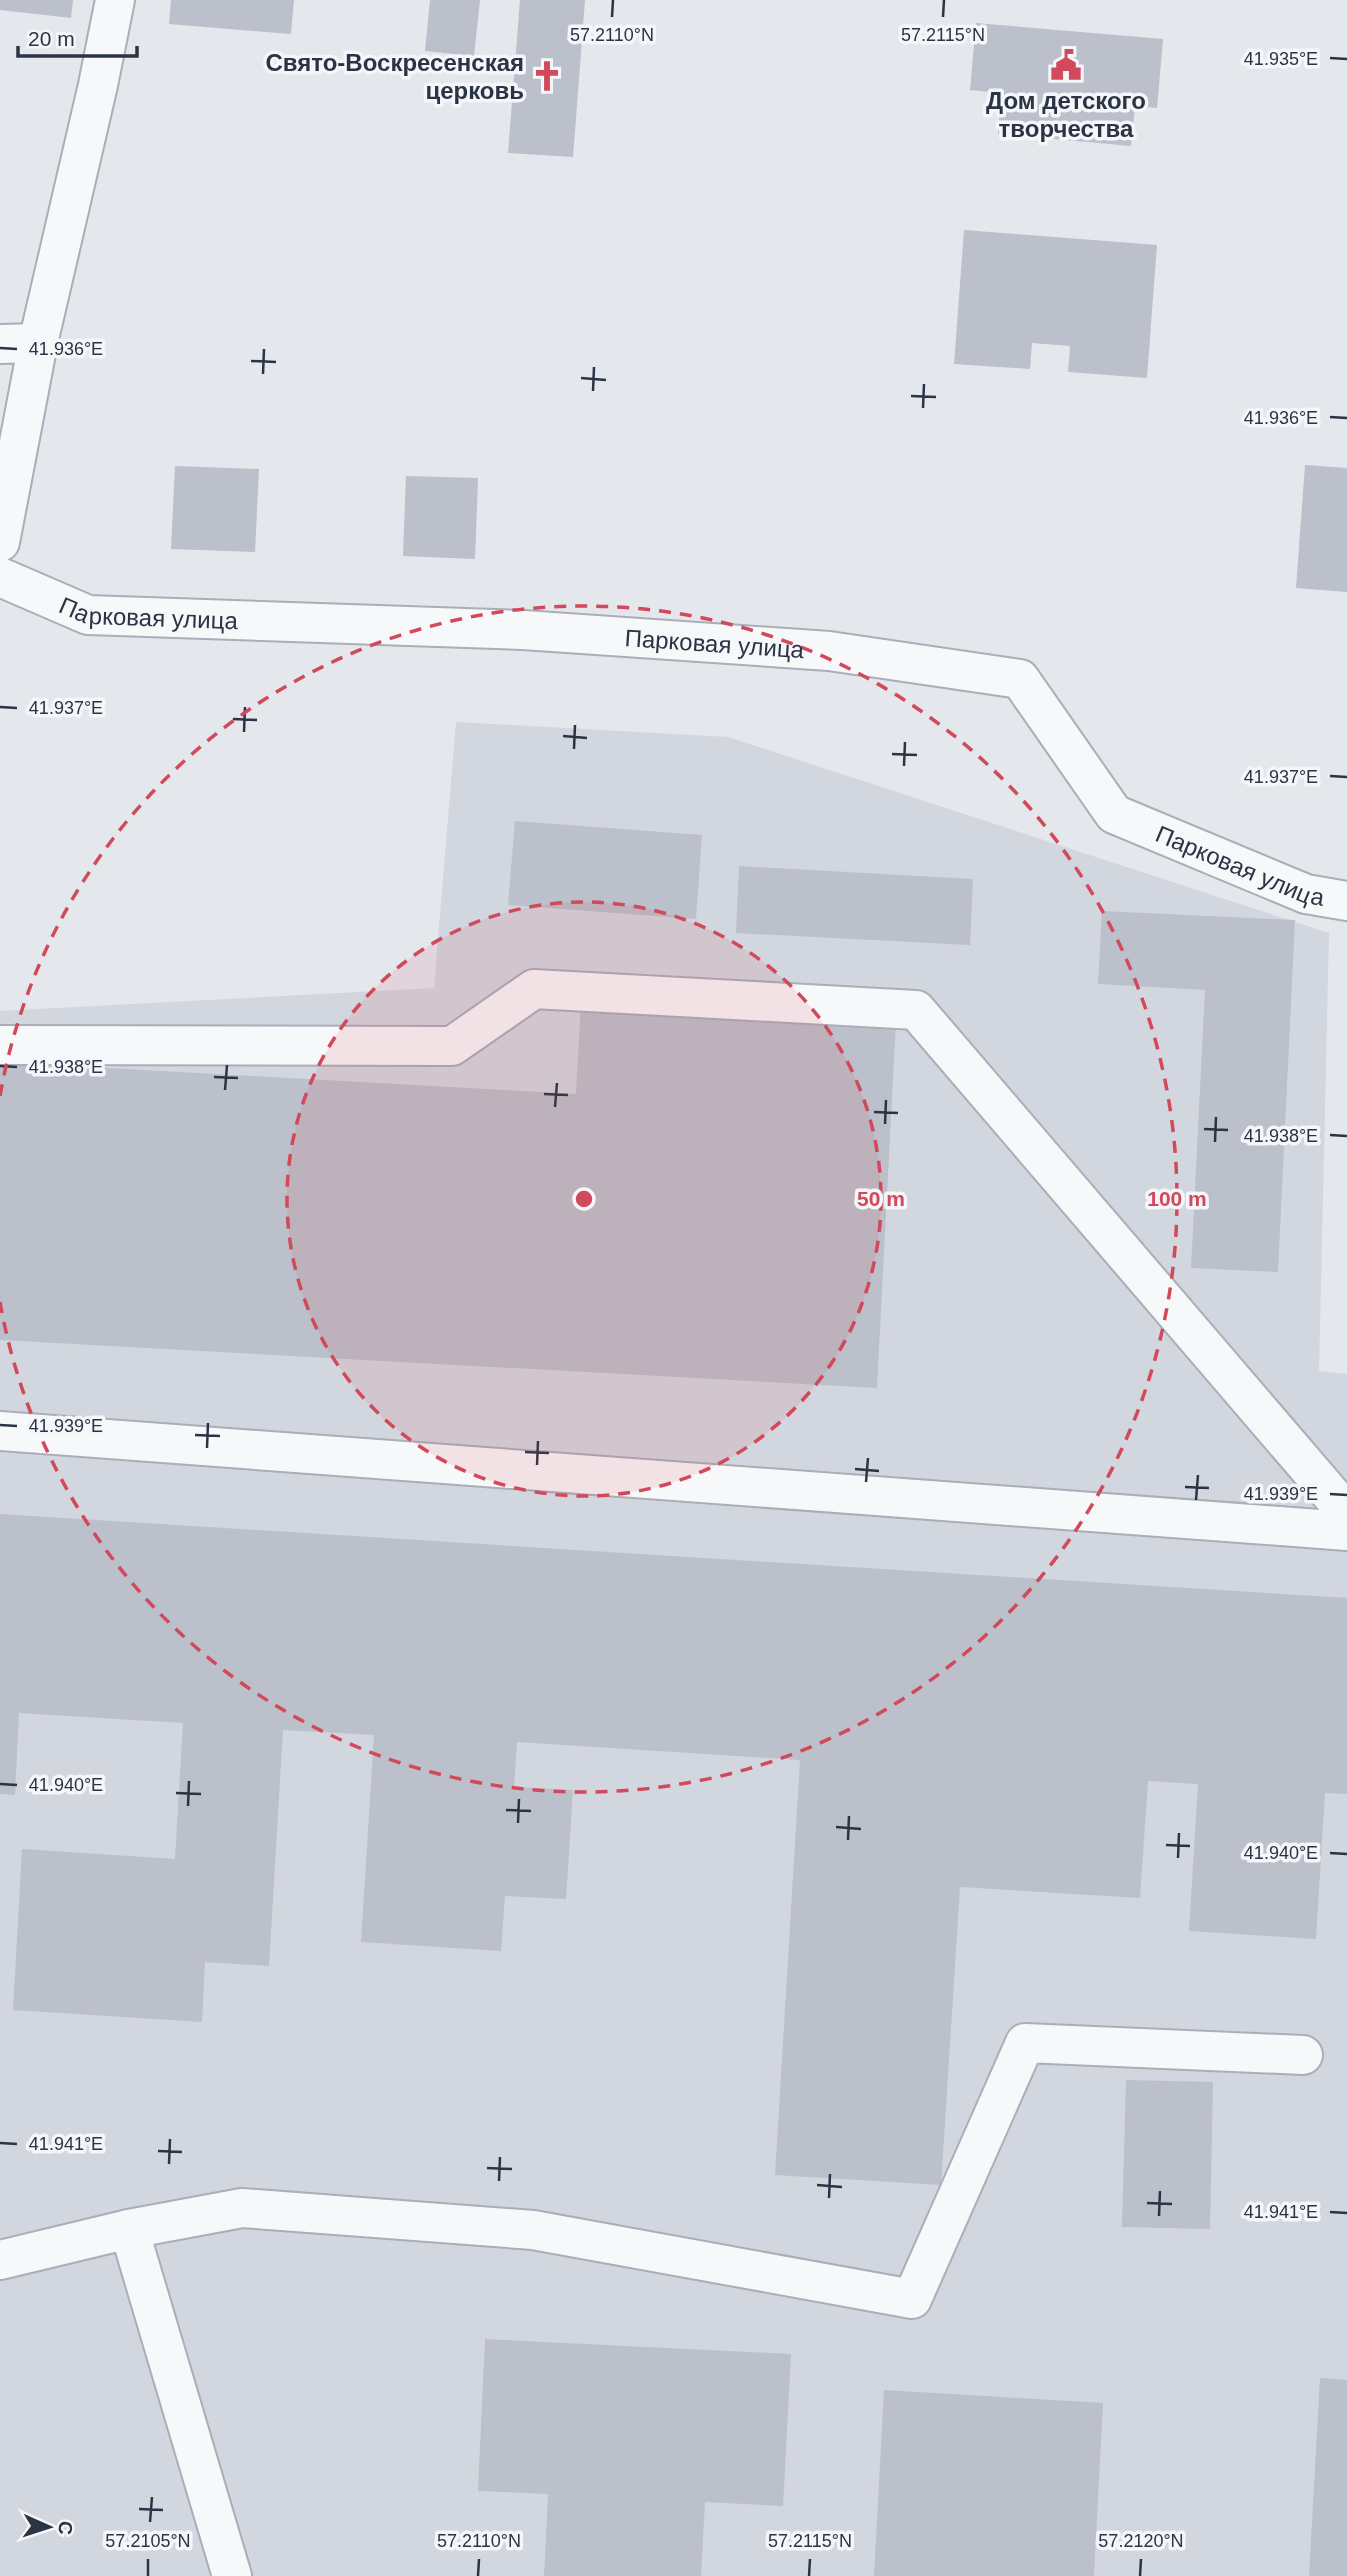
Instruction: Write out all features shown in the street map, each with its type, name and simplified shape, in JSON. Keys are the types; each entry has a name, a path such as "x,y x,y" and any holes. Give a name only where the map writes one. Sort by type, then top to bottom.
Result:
{"lane":[{"path":"0,542 38,343 115,0"},
{"path":"0,344 38,343"},
{"name":"Парковая улица","path":"0,577 88,615 523,630 829,652 1020,679 1115,814 1306,894 1347,901"},
{"path":"0,1045 452,1046 534,989 916,1010 1347,1513"},
{"path":"0,1431 1347,1531"},
{"path":"0,2260 129,2229 242,2208 533,2230 912,2298 1025,2043 1303,2055"},
{"path":"129,2229 232,2576"}],"shaded area":[{"path":"456,722 728,737 1329,933 1319,1371 1347,1374 1347,2576 0,2576 0,1011 434,988"}],"building":[{"path":"0,0 73,0 71,18 0,10"},
{"path":"171,0 294,0 291,34 169,24"},
{"path":"430,0 480,0 474,56 425,51"},
{"name":"Свято-Воскресенская церковь","path":"520,0 585,0 573,157 508,153"},
{"name":"Дом детского творчества","path":"976,23 1163,39 1157,108 1135,106 1131,146 998,134 1001,93 970,90"},
{"path":"964,230 1157,245 1147,378 1068,372 1070,346 1032,343 1030,369 954,364"},
{"path":"1305,465 1347,468 1347,592 1296,588"},
{"path":"175,466 259,469 255,552 171,549"},
{"path":"406,476 478,478 475,559 403,556"},
{"path":"515,821 702,835 696,919 508,905"},
{"path":"739,866 973,879 970,945 736,933"},
{"path":"1102,911 1295,920 1278,1272 1191,1268 1205,990 1098,984"},
{"path":"581,1003 896,1020 877,1388 0,1340 0,1062 576,1094"},
{"path":"0,1514 1347,1598 1347,1794 1325,1793 1316,1939 1189,1931 1198,1784 1148,1781 1140,1898 960,1887 941,2185 775,2175 800,1760 517,1742 514,1787 573,1790 566,1899 505,1896 501,1951 361,1942 374,1735 283,1730 269,1966 205,1962 202,2022 13,2010 22,1849 175,1859 183,1723 19,1713 15,1795 0,1794"},
{"path":"1126,2080 1213,2082 1210,2229 1122,2227"},
{"path":"485,2339 791,2354 783,2506 705,2502 701,2576 544,2576 548,2494 478,2491"},
{"path":"1320,2378 1347,2380 1347,2576 1309,2576"},
{"path":"884,2390 1103,2403 1094,2576 874,2576"}],"place":[{"name":"Дом детского творчества","path":"1066,65"},
{"name":"Свято-Воскресенская церковь","path":"547,76"}]}
